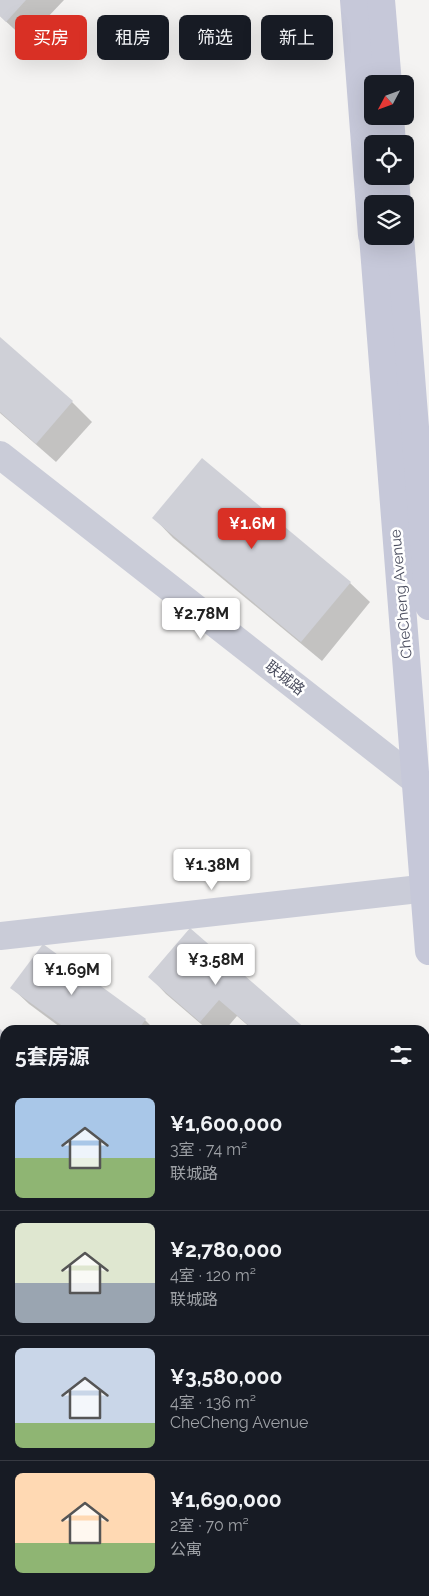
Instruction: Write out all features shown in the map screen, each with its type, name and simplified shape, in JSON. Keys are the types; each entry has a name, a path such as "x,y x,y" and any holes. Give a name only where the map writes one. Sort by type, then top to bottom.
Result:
{"street":[{"name":"CheCheng Avenue","path":"354,0 370,195"},
{"path":"381,0 387,75"},
{"name":"CheCheng Avenue","path":"374,245 422,786 429,951"},
{"name":"CheCheng Avenue","path":"401,245 429,606"},
{"name":"联城路","path":"0,455 422,786"},
{"path":"0,936 426,888"}],"building":[{"path":"0,0 26,0 6,22 0,16"},
{"path":"0,337 73,401 36,444 0,412"},
{"path":"202,458 351,582 301,642 152,518"},
{"path":"190,928 301,1025 248,1025 219,1000 200,1022 148,977"},
{"path":"43,944 146,1019 142,1025 61,1025 10,988"}]}
